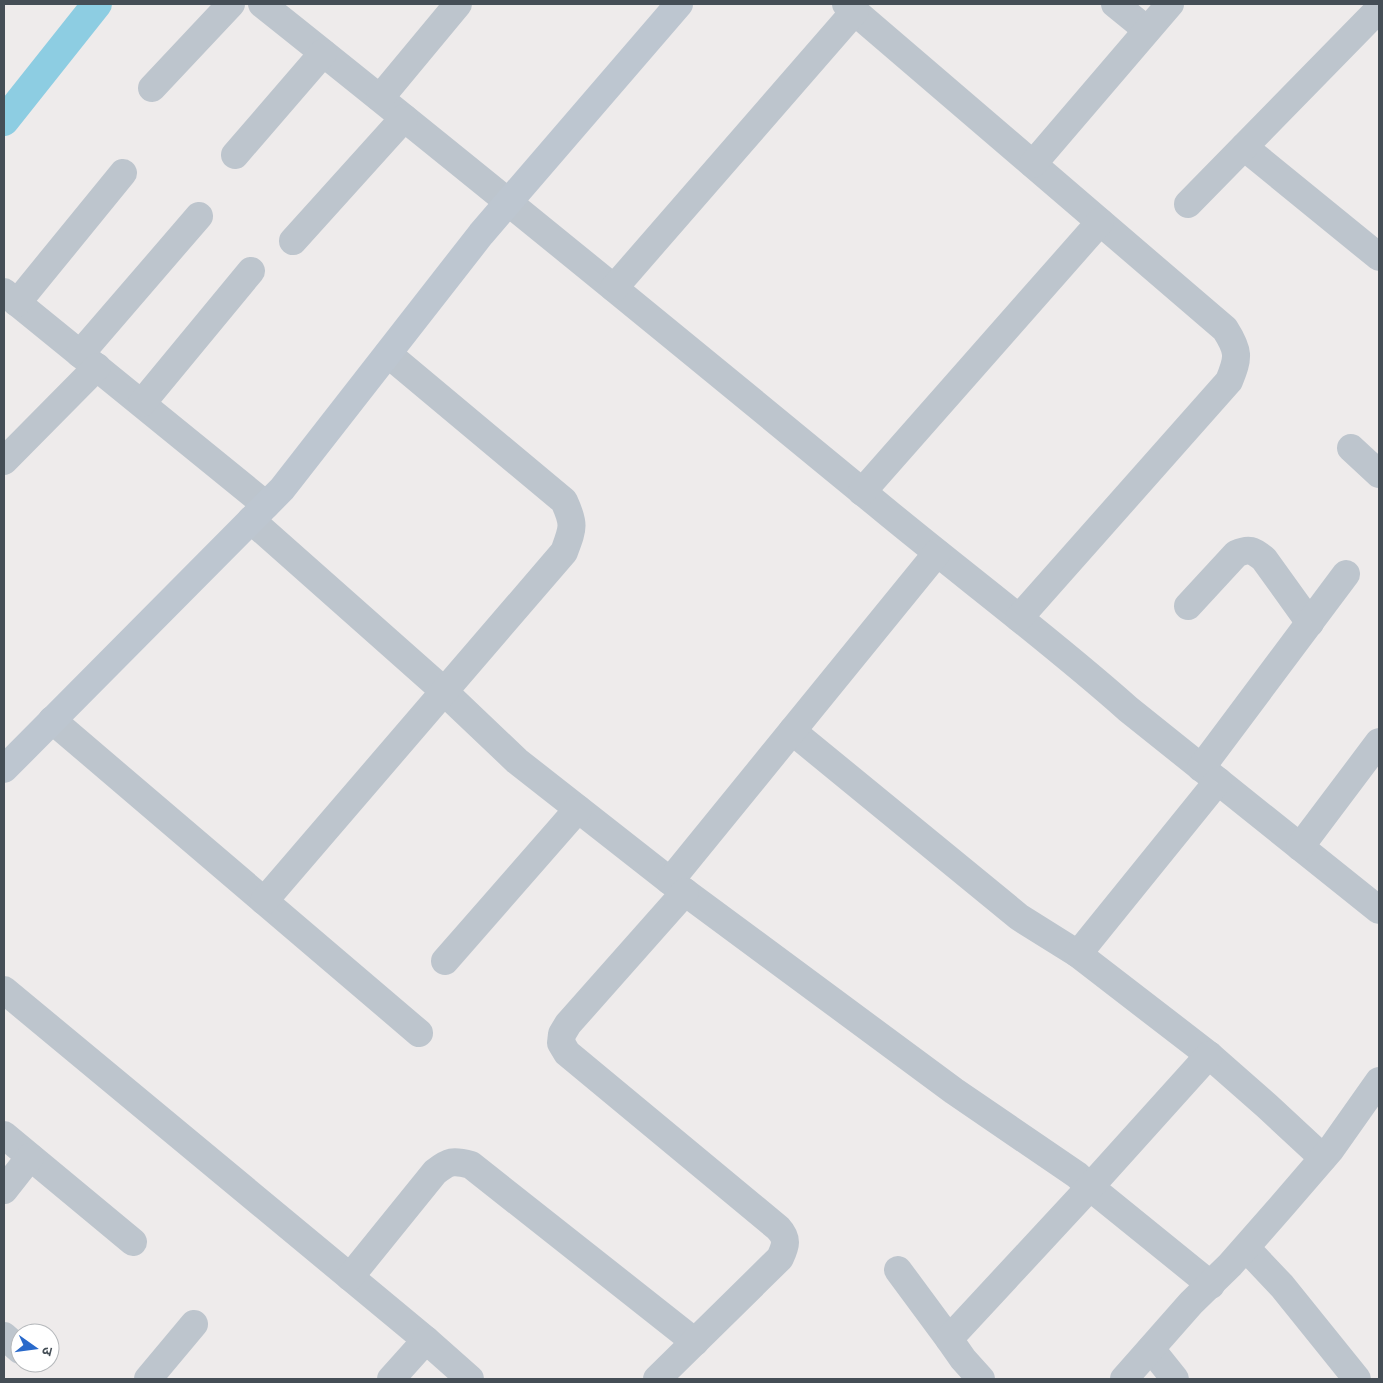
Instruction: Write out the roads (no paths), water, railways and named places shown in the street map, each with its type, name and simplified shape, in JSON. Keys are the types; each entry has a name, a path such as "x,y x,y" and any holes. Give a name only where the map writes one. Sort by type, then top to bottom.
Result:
{"street":[{"path":"152,88 231,4"},
{"path":"380,98 458,4"},
{"path":"4,769 282,489 481,234 679,4"},
{"path":"1115,4 1147,30"},
{"path":"1034,164 1170,4"},
{"path":"269,6 322,52 509,202 862,492 1379,910"},
{"path":"614,288 850,8 1225,329 1235,346 1237,362 1229,381 1019,618"},
{"path":"1188,204 1373,11"},
{"path":"235,155 322,52"},
{"path":"293,241 404,118"},
{"path":"1244,147 1379,257"},
{"path":"123,173 11,297 142,403 259,512 444,693 517,760 678,886 954,1091 1077,1175 1211,1285"},
{"path":"4,461 89,361 199,216"},
{"path":"862,492 1100,222"},
{"path":"142,403 251,271"},
{"path":"264,901 564,552 572,532 572,518 564,501 388,354"},
{"path":"1351,448 1379,474"},
{"path":"1188,606 1236,554 1246,550 1255,551 1264,559 1310,623"},
{"path":"657,1379 780,1258 785,1247 784,1235 778,1228 567,1053 561,1043 562,1034 678,886 792,731 937,553"},
{"path":"1078,954 1210,774 1310,623 1346,574"},
{"path":"52,720 419,1033"},
{"path":"792,731 1019,917 1078,954 1208,1055 1323,1158"},
{"path":"1300,847 1379,742"},
{"path":"445,961 578,809"},
{"path":"4,990 426,1340 470,1379"},
{"path":"949,1338 1090,1187 1208,1055"},
{"path":"1124,1379 1192,1302 1246,1248 1323,1158 1379,1081"},
{"path":"4,1135 133,1242"},
{"path":"4,1190 30,1157"},
{"path":"350,1277 435,1172 445,1164 457,1161 471,1165 695,1342"},
{"path":"1246,1248 1282,1286 1357,1379"},
{"path":"898,1270 963,1359 981,1379"},
{"path":"148,1379 194,1324"},
{"path":"391,1379 426,1340"},
{"path":"1151,1349 1175,1379"}],"waterway":[{"path":"4,121 97,4"}]}
